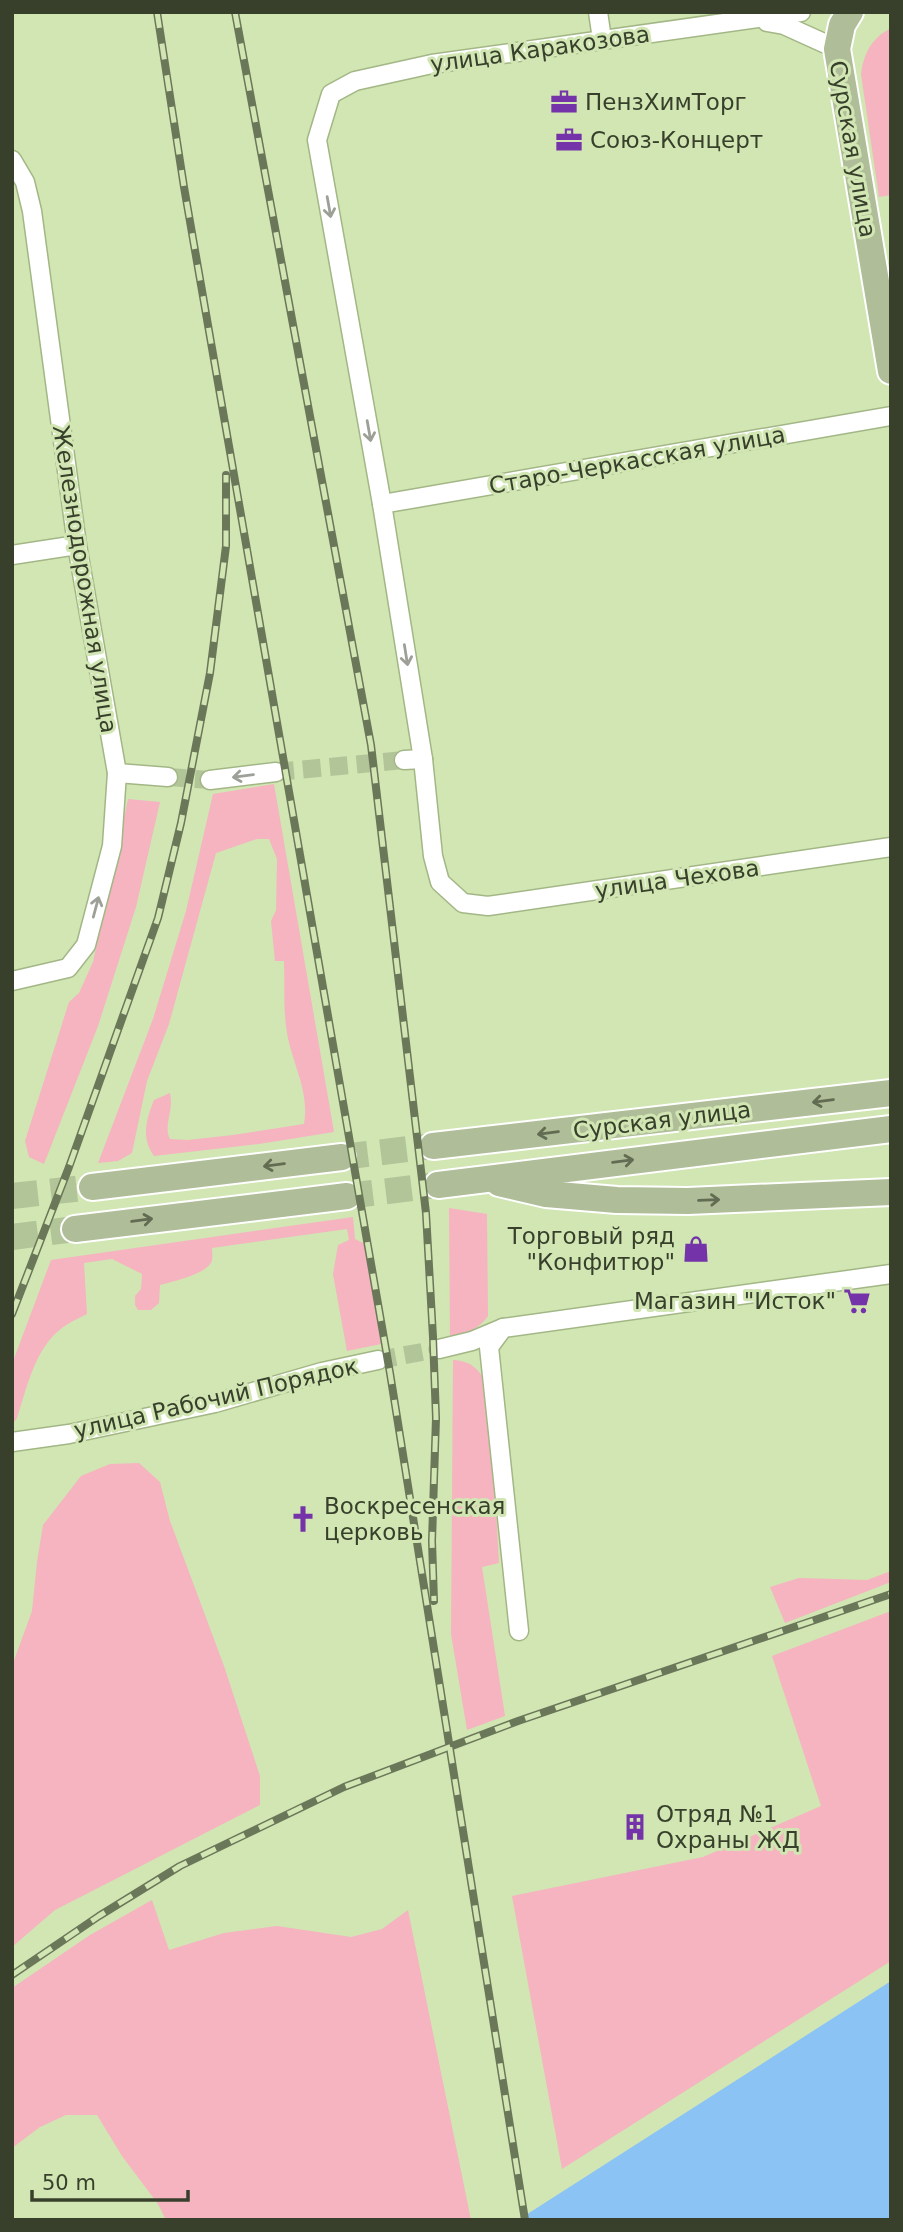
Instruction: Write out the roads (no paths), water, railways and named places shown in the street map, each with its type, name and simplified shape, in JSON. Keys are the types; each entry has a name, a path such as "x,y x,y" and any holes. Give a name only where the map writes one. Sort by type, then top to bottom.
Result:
{"main road":[{"name":"Сурская улица","path":"850,12 842,25 837,49 891,371"},
{"name":"Сурская улица","path":"433,1146 891,1093"},
{"name":"Сурская улица","path":"438,1185 891,1129"},
{"path":"92,1186 342,1157"},
{"path":"482,1179 546,1194 641,1201 891,1192"},
{"path":"75,1229 347,1196"}],"street":[{"path":"598,12 602,39"},
{"name":"улица Каракозова","path":"383,504 317,140 331,93 355,81 432,64 801,12"},
{"path":"756,20 784,25 837,49"},
{"name":"Железнодорожная улица","path":"12,160 25,182 34,225 76,545 117,773 112,846 86,945 68,968 12,981"},
{"name":"Старо-Черкасская улица","path":"383,504 891,416"},
{"path":"383,504 423,759 404,760"},
{"path":"12,555 76,545"},
{"name":"улица Чехова","path":"423,759 433,856 440,882 463,903 488,906 891,847"},
{"path":"210,780 276,772"},
{"path":"117,773 168,778"},
{"path":"439,1349 503,1328 891,1274"},
{"path":"503,1328 489,1347 519,1631"},
{"name":"улица Рабочий Порядок","path":"12,1442 69,1434 215,1404 321,1372 378,1360"}],"water":[{"path":"891,1981 891,2220 518,2220"}],"tunnel":[{"path":"276,772 404,760"},
{"path":"168,777 210,780"},
{"path":"342,1157 433,1146"},
{"path":"347,1196 438,1185"},
{"path":"12,1196 92,1187"},
{"path":"12,1237 75,1229"},
{"path":"378,1360 439,1349"}],"railway":[{"path":"157,12 184,187 390,1373 525,2220"},
{"path":"235,12 371,745 426,1213 436,1418 432,1541 434,1601"},
{"path":"12,1314 69,1167 158,918 181,823 210,673 226,546 226,475"},
{"path":"12,1975 99,1916 180,1866 344,1787 518,1721 891,1594"}],"place":[{"name":"ПензХимТорг","path":"564,102"},
{"name":"Союз-Концерт","path":"569,140"},
{"name":"Торговый ряд \"Конфитюр\"","path":"696,1249"},
{"name":"Магазин \"Исток\"","path":"857,1301"},
{"name":"Воскресенская церковь","path":"303,1519"},
{"name":"Отряд №1 Охраны ЖД","path":"635,1827"}]}
